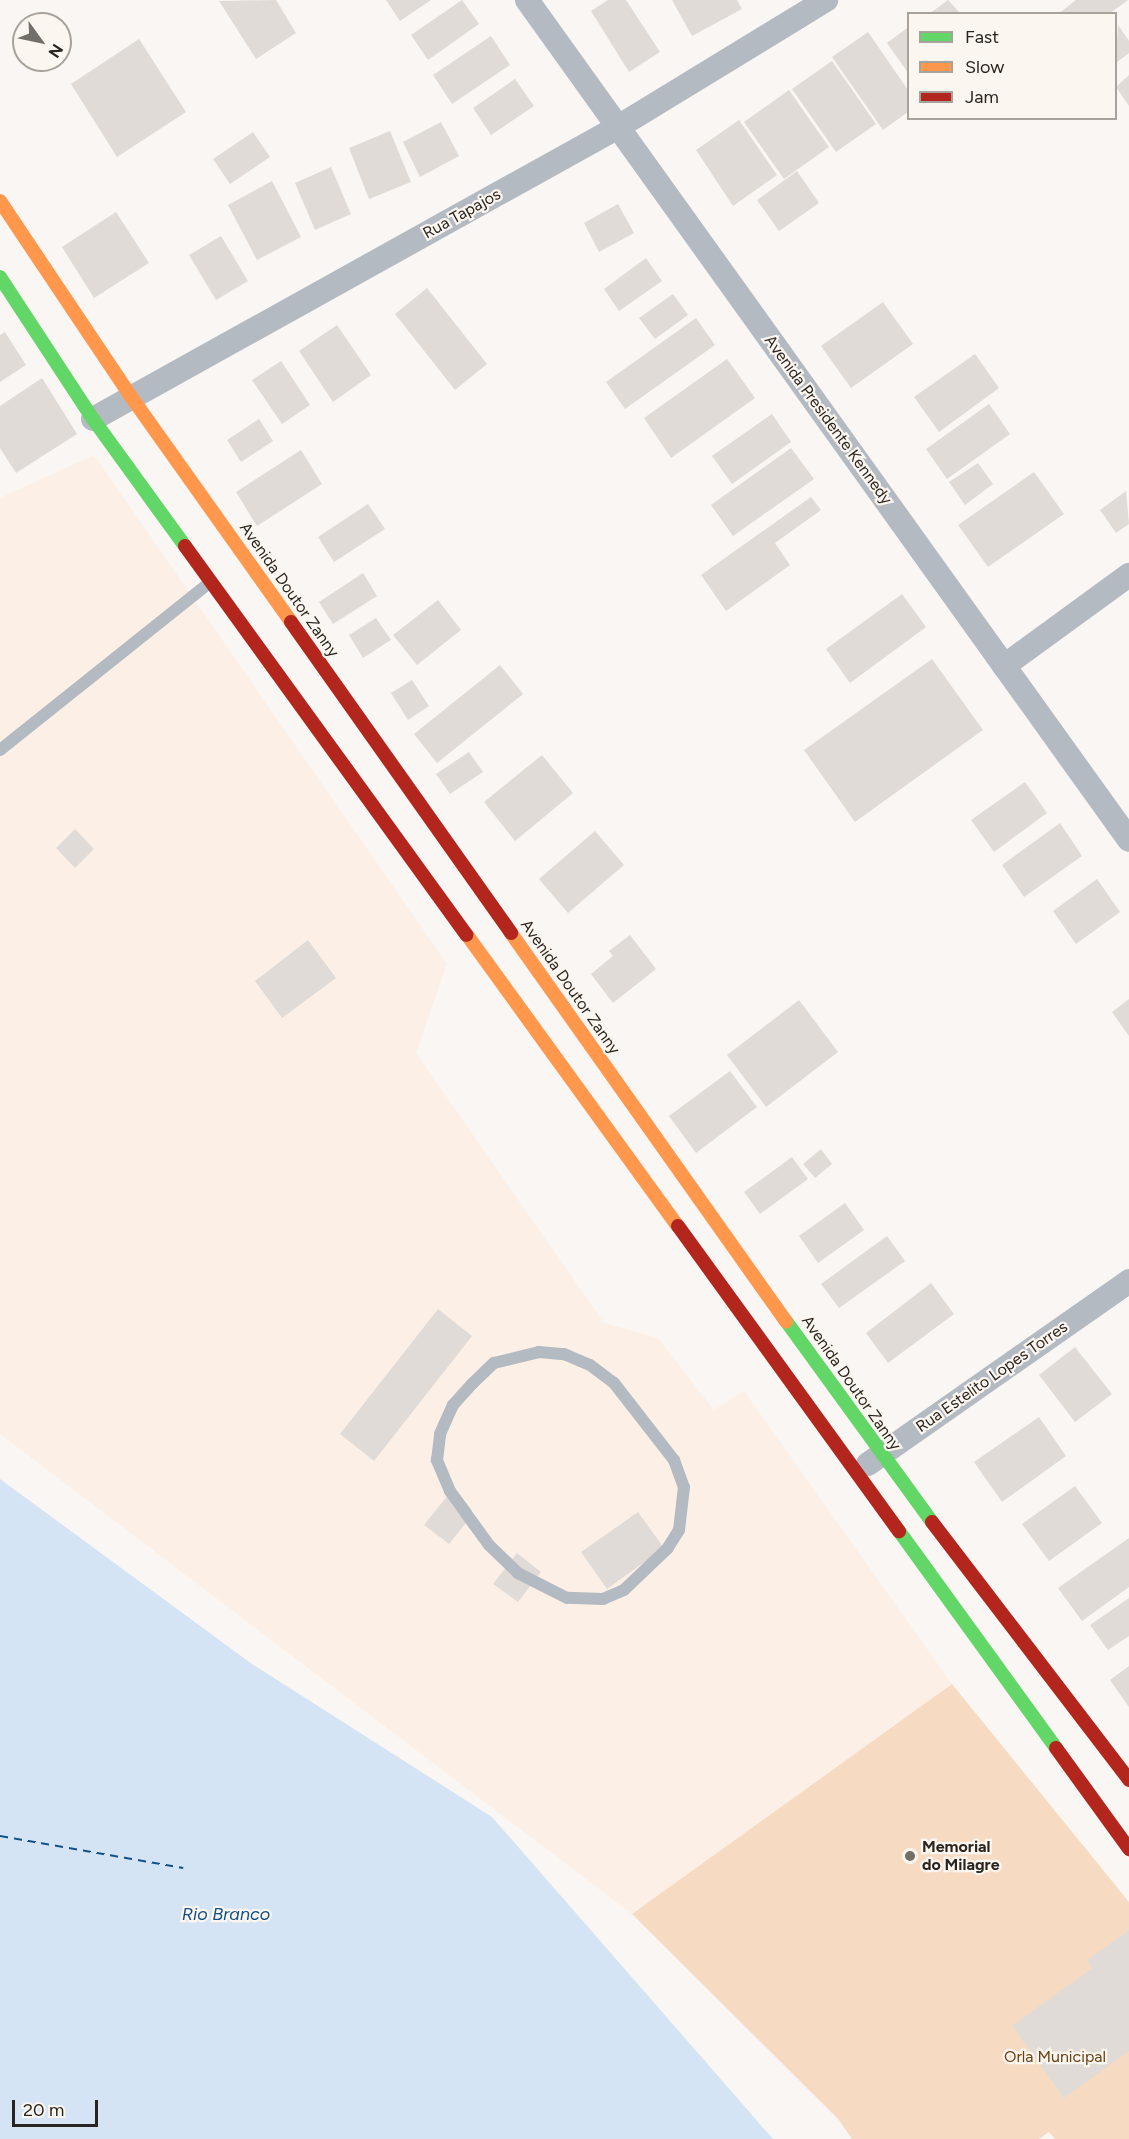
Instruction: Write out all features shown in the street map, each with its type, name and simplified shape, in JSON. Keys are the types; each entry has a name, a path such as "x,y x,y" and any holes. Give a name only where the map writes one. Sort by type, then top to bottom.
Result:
{"street":[{"name":"Avenida Presidente Kennedy","path":"527,0 1129,840"},
{"name":"Rua Tapajos","path":"93,419 618,127 826,0"},
{"name":"Avenida Doutor Zanny","path":"0,201 132,398 881,1455 1129,1780"},
{"path":"0,277 93,419 210,582 1129,1849"},
{"path":"1004,666 1129,575"},
{"name":"Rua Estelito Lopes Torres","path":"855,1473 1129,1281"}],"lane":[{"path":"0,750 210,582"},
{"path":"519,1354 564,1354 590,1365 614,1383 674,1460 684,1487 679,1530 651,1566 624,1590 603,1599 567,1598 518,1573 489,1545 450,1491 437,1460 440,1434 453,1405 473,1383 494,1363 519,1354"}],"shaded area":[{"path":"94,455 447,964 416,1053 604,1323 658,1338 714,1410 744,1391 952,1684 632,1914 0,1434 0,498"}],"green space":[{"name":"Orla Municipal","path":"952,1684 1129,1902 1129,2139 1055,2139 1049,2132 1039,2139 852,2139 839,2120 632,1914"}],"water":[{"name":"Rio Branco","path":"0,1479 252,1664 492,1817 773,2139 0,2139"}],"building":[{"path":"276,0 296,33 256,59 219,1"},
{"path":"386,0 431,0 400,21"},
{"path":"462,0 479,24 428,60 411,35"},
{"path":"608,0 626,0 660,52 629,72 591,11"},
{"path":"672,0 737,0 742,9 692,36"},
{"path":"948,0 959,12 932,12"},
{"path":"1076,0 1128,0 1112,12 1061,12"},
{"path":"1118,25 1129,41 1129,53 1117,62"},
{"path":"907,28 907,72 887,43"},
{"path":"868,32 907,89 907,113 883,130 832,57"},
{"path":"491,36 510,65 452,104 433,75"},
{"path":"139,39 186,112 117,157 71,84"},
{"path":"832,61 876,124 836,152 792,89"},
{"path":"1129,75 1129,106 1117,88"},
{"path":"515,79 534,106 491,135 473,108"},
{"path":"789,90 829,147 784,179 744,122"},
{"path":"739,120 777,175 733,206 696,150"},
{"path":"441,122 459,156 420,177 403,142"},
{"path":"390,131 411,182 369,199 349,148"},
{"path":"253,132 270,157 230,184 213,159"},
{"path":"331,167 351,214 315,230 295,183"},
{"path":"797,171 819,203 779,231 757,200"},
{"path":"272,181 301,237 257,260 228,205"},
{"path":"618,204 634,233 599,252 584,223"},
{"path":"116,212 149,263 94,298 62,247"},
{"path":"221,236 248,281 216,300 189,255"},
{"path":"646,258 662,281 619,311 604,289"},
{"path":"427,288 487,364 455,390 395,314"},
{"path":"673,294 688,315 655,339 639,318"},
{"path":"883,302 913,344 851,388 821,346"},
{"path":"696,318 715,345 625,409 606,382"},
{"path":"337,325 371,375 333,402 299,351"},
{"path":"5,332 26,365 0,382 0,335"},
{"path":"975,354 999,388 939,432 914,397"},
{"path":"727,359 755,398 671,458 644,418"},
{"path":"281,361 310,405 282,424 252,380"},
{"path":"42,378 77,434 16,473 0,448 0,406"},
{"path":"989,404 1010,434 947,479 926,449"},
{"path":"772,414 791,442 732,484 712,456"},
{"path":"259,419 273,441 241,462 227,440"},
{"path":"791,448 814,479 733,536 711,505"},
{"path":"301,450 322,484 257,526 236,492"},
{"path":"978,463 993,484 965,505 949,482"},
{"path":"1034,472 1064,514 988,567 958,525"},
{"path":"1126,491 1129,524 1116,533 1100,510"},
{"path":"811,497 821,510 775,543 790,565 726,611 701,575"},
{"path":"368,504 385,529 334,562 318,537"},
{"path":"363,573 377,596 333,624 319,602"},
{"path":"902,594 926,627 850,683 826,649"},
{"path":"438,600 461,630 417,665 393,635"},
{"path":"376,618 391,640 363,658 349,635"},
{"path":"932,659 983,730 855,822 804,750"},
{"path":"500,665 523,694 437,763 414,734"},
{"path":"412,680 429,706 408,720 391,693"},
{"path":"469,752 483,772 450,794 436,774"},
{"path":"542,755 573,793 515,841 484,802"},
{"path":"1025,782 1047,813 994,852 971,820"},
{"path":"1060,823 1082,856 1024,897 1002,865"},
{"path":"75,829 94,849 75,868 56,848"},
{"path":"595,831 624,865 568,913 539,879"},
{"path":"1097,879 1120,912 1076,944 1053,911"},
{"path":"630,935 656,969 613,1003 591,974 613,956 609,951"},
{"path":"308,940 336,978 282,1018 255,981"},
{"path":"1129,999 1129,1036 1112,1012"},
{"path":"799,1000 838,1052 766,1107 727,1055"},
{"path":"730,1071 757,1107 696,1153 669,1116"},
{"path":"821,1149 832,1164 815,1178 803,1164"},
{"path":"792,1157 808,1179 760,1214 744,1192"},
{"path":"845,1203 864,1230 818,1263 799,1236"},
{"path":"887,1236 905,1261 839,1308 821,1284"},
{"path":"931,1283 954,1314 888,1363 866,1333"},
{"path":"438,1309 472,1336 374,1461 340,1434"},
{"path":"1075,1347 1112,1394 1075,1422 1039,1375"},
{"path":"1039,1417 1066,1456 1002,1502 974,1462"},
{"path":"1075,1486 1102,1523 1049,1561 1022,1524"},
{"path":"448,1495 473,1514 449,1544 424,1525"},
{"path":"638,1512 664,1548 607,1589 581,1552"},
{"path":"1129,1538 1129,1587 1082,1621 1058,1588"},
{"path":"517,1553 541,1572 518,1602 493,1584"},
{"path":"1129,1598 1129,1636 1108,1650 1090,1625"},
{"path":"1129,1666 1129,1707 1110,1680"},
{"path":"1129,1930 1129,2051 1064,2098 1012,2026 1092,1968 1087,1960"}],"ferry route":[{"path":"0,1836 183,1868"}],"traffic: fast":[{"path":"0,277 93,419 185,546"},
{"path":"786,1321 932,1522"},
{"path":"899,1531 1056,1748"}],"traffic: slow":[{"path":"0,201 132,398 291,622"},
{"path":"511,933 786,1321"},
{"path":"467,935 678,1226"}],"traffic: jam":[{"path":"185,546 467,935"},
{"path":"291,622 511,933"},
{"path":"678,1226 899,1531"},
{"path":"932,1522 1129,1780"},
{"path":"1056,1748 1129,1849"}],"place":[{"name":"Memorial do Milagre","path":"910,1856"}]}
